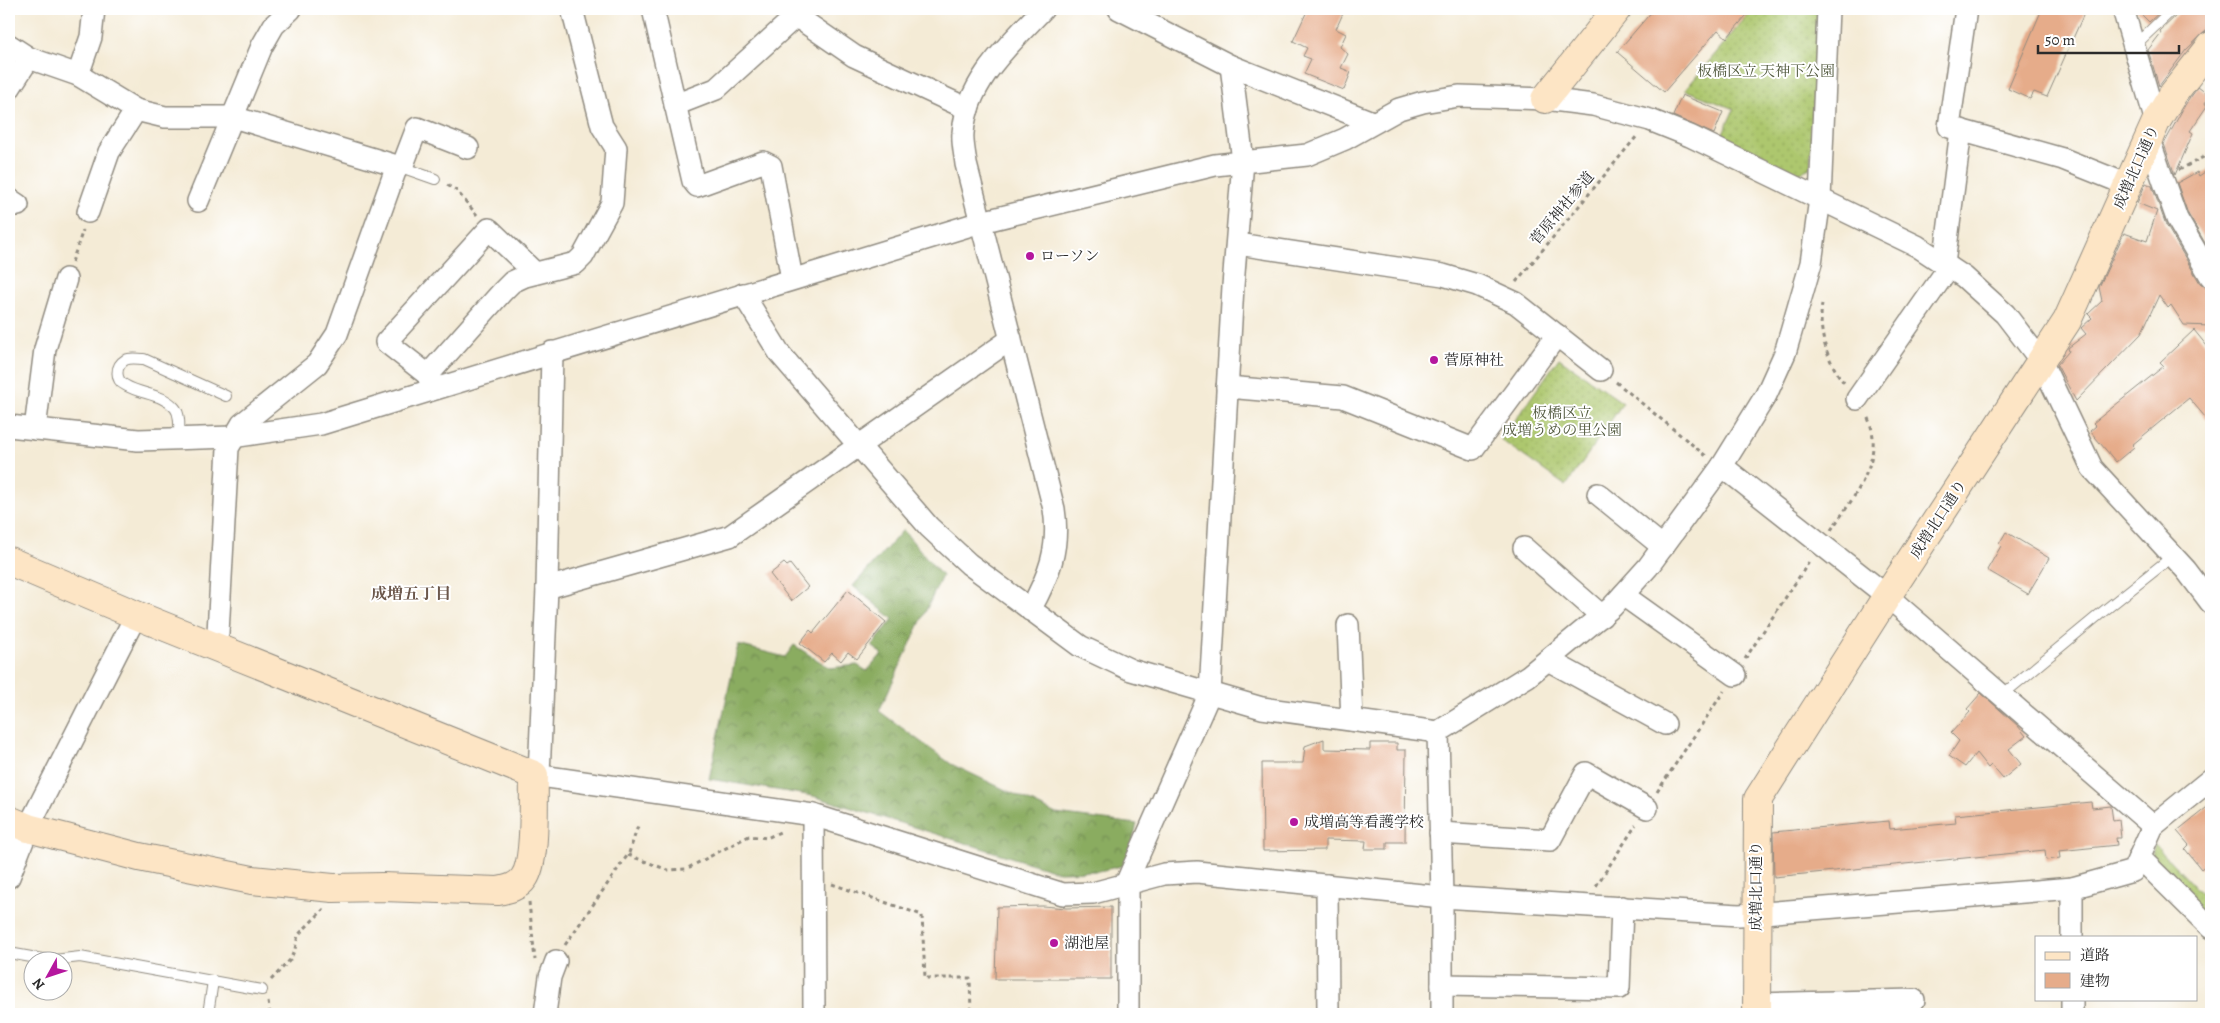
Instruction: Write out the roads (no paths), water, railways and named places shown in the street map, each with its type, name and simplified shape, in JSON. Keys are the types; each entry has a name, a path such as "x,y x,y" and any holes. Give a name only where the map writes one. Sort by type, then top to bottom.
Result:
{"street":[{"path":"78,75 90,37 94,9"},
{"path":"198,201 262,46 274,25 291,9"},
{"path":"430,382 507,287 525,276 576,263 583,256 612,203 616,148 602,126 572,9"},
{"path":"653,9 693,181 697,186 763,162 771,166 792,279"},
{"path":"1030,610 1055,553 1058,531 966,164 963,133 968,109 979,82 1000,53 1043,9"},
{"path":"1119,9 1231,66 1372,122"},
{"path":"1545,99 1617,9"},
{"path":"743,294 780,354 929,527 969,564 1080,646 1122,666 1262,708 1438,732 1505,691 1548,660 1602,616 1663,547 1766,395 1785,353 1811,263 1820,199 1828,9"},
{"path":"1966,9 1949,127 2063,159 2128,185"},
{"path":"2123,9 2134,46 2152,131 2177,219 2211,277"},
{"path":"675,105 716,89 796,16 854,56 968,109"},
{"path":"9,45 29,58 78,75 136,110 165,117 232,117 397,166"},
{"name":"成増北口通り","path":"1757,1009 1758,799 1887,596 2076,307 2152,131 2173,94 2211,46"},
{"path":"9,89 29,58"},
{"path":"1128,1014 1128,884 1210,692 1243,162 1231,66"},
{"path":"9,426 138,440 232,437 321,424 430,382 552,352 981,222 1215,165 1307,155 1345,139 1372,122 1399,109 1460,96 1545,99 1593,105 1650,120 1690,136 1917,246 1964,277 2005,314 2041,361 2092,468 2173,556 2211,603"},
{"path":"88,212 109,152 136,110"},
{"path":"213,646 218,633 228,448 232,437 242,424 317,364 337,334 397,166 404,162 417,128 468,148"},
{"path":"1857,398 1947,265 1961,130"},
{"path":"430,382 386,342 487,226 536,273"},
{"path":"1238,244 1443,275 1477,286 1516,303 1601,370"},
{"path":"35,429 45,349 66,279"},
{"path":"1228,387 1343,397 1473,448 1556,335"},
{"path":"547,588 730,536 1011,339"},
{"path":"18,824 139,857 252,880 332,888 382,887 498,892 513,888 524,879 531,866 547,588 552,352"},
{"path":"1718,464 1887,596 2153,826"},
{"path":"1598,494 1663,547"},
{"path":"1524,548 1602,616"},
{"path":"9,561 136,615 537,775 813,815 1063,894 1093,893 1164,874 1197,872 1442,897 1739,915 2072,888 2133,871 2153,826 2211,779"},
{"path":"1623,594 1735,675"},
{"path":"9,877 18,824 136,615"},
{"path":"1348,625 1352,720"},
{"path":"1548,660 1665,724"},
{"path":"1438,732 1442,897 1442,1014"},
{"path":"1440,833 1550,840 1586,773 1647,808"},
{"path":"813,815 814,1014"},
{"path":"2139,857 2211,928"},
{"path":"1327,885 1328,1014"},
{"path":"2072,888 2072,936"},
{"path":"1442,985 1619,988 1622,907"},
{"path":"545,963 550,977 545,1014"},
{"path":"1757,1009 1865,1008 1914,1000"},
{"path":"2072,1000 2072,1014"}],"lane":[{"path":"2134,46 2173,9"},
{"path":"397,166 435,179"},
{"path":"180,439 176,409 161,398 125,385 119,379 118,370 121,363 130,358 144,359 226,396"},
{"path":"2001,696 2173,556"},
{"path":"9,953 22,955"},
{"path":"72,958 80,957 262,990"},
{"path":"208,1014 213,981"}],"place":[{"name":"ローソン","path":"1030,256"},
{"name":"菅原神社","path":"1434,360"},
{"name":"成増高等看護学校","path":"1294,822"},
{"name":"湖池屋","path":"1054,943"}],"district":[{"name":"成増五丁目","path":"411,594"}],"park label":[{"name":"板橋区立 天神下公園","path":"1766,71"},
{"name":"板橋区立 成増うめの里公園","path":"1562,422"}]}
